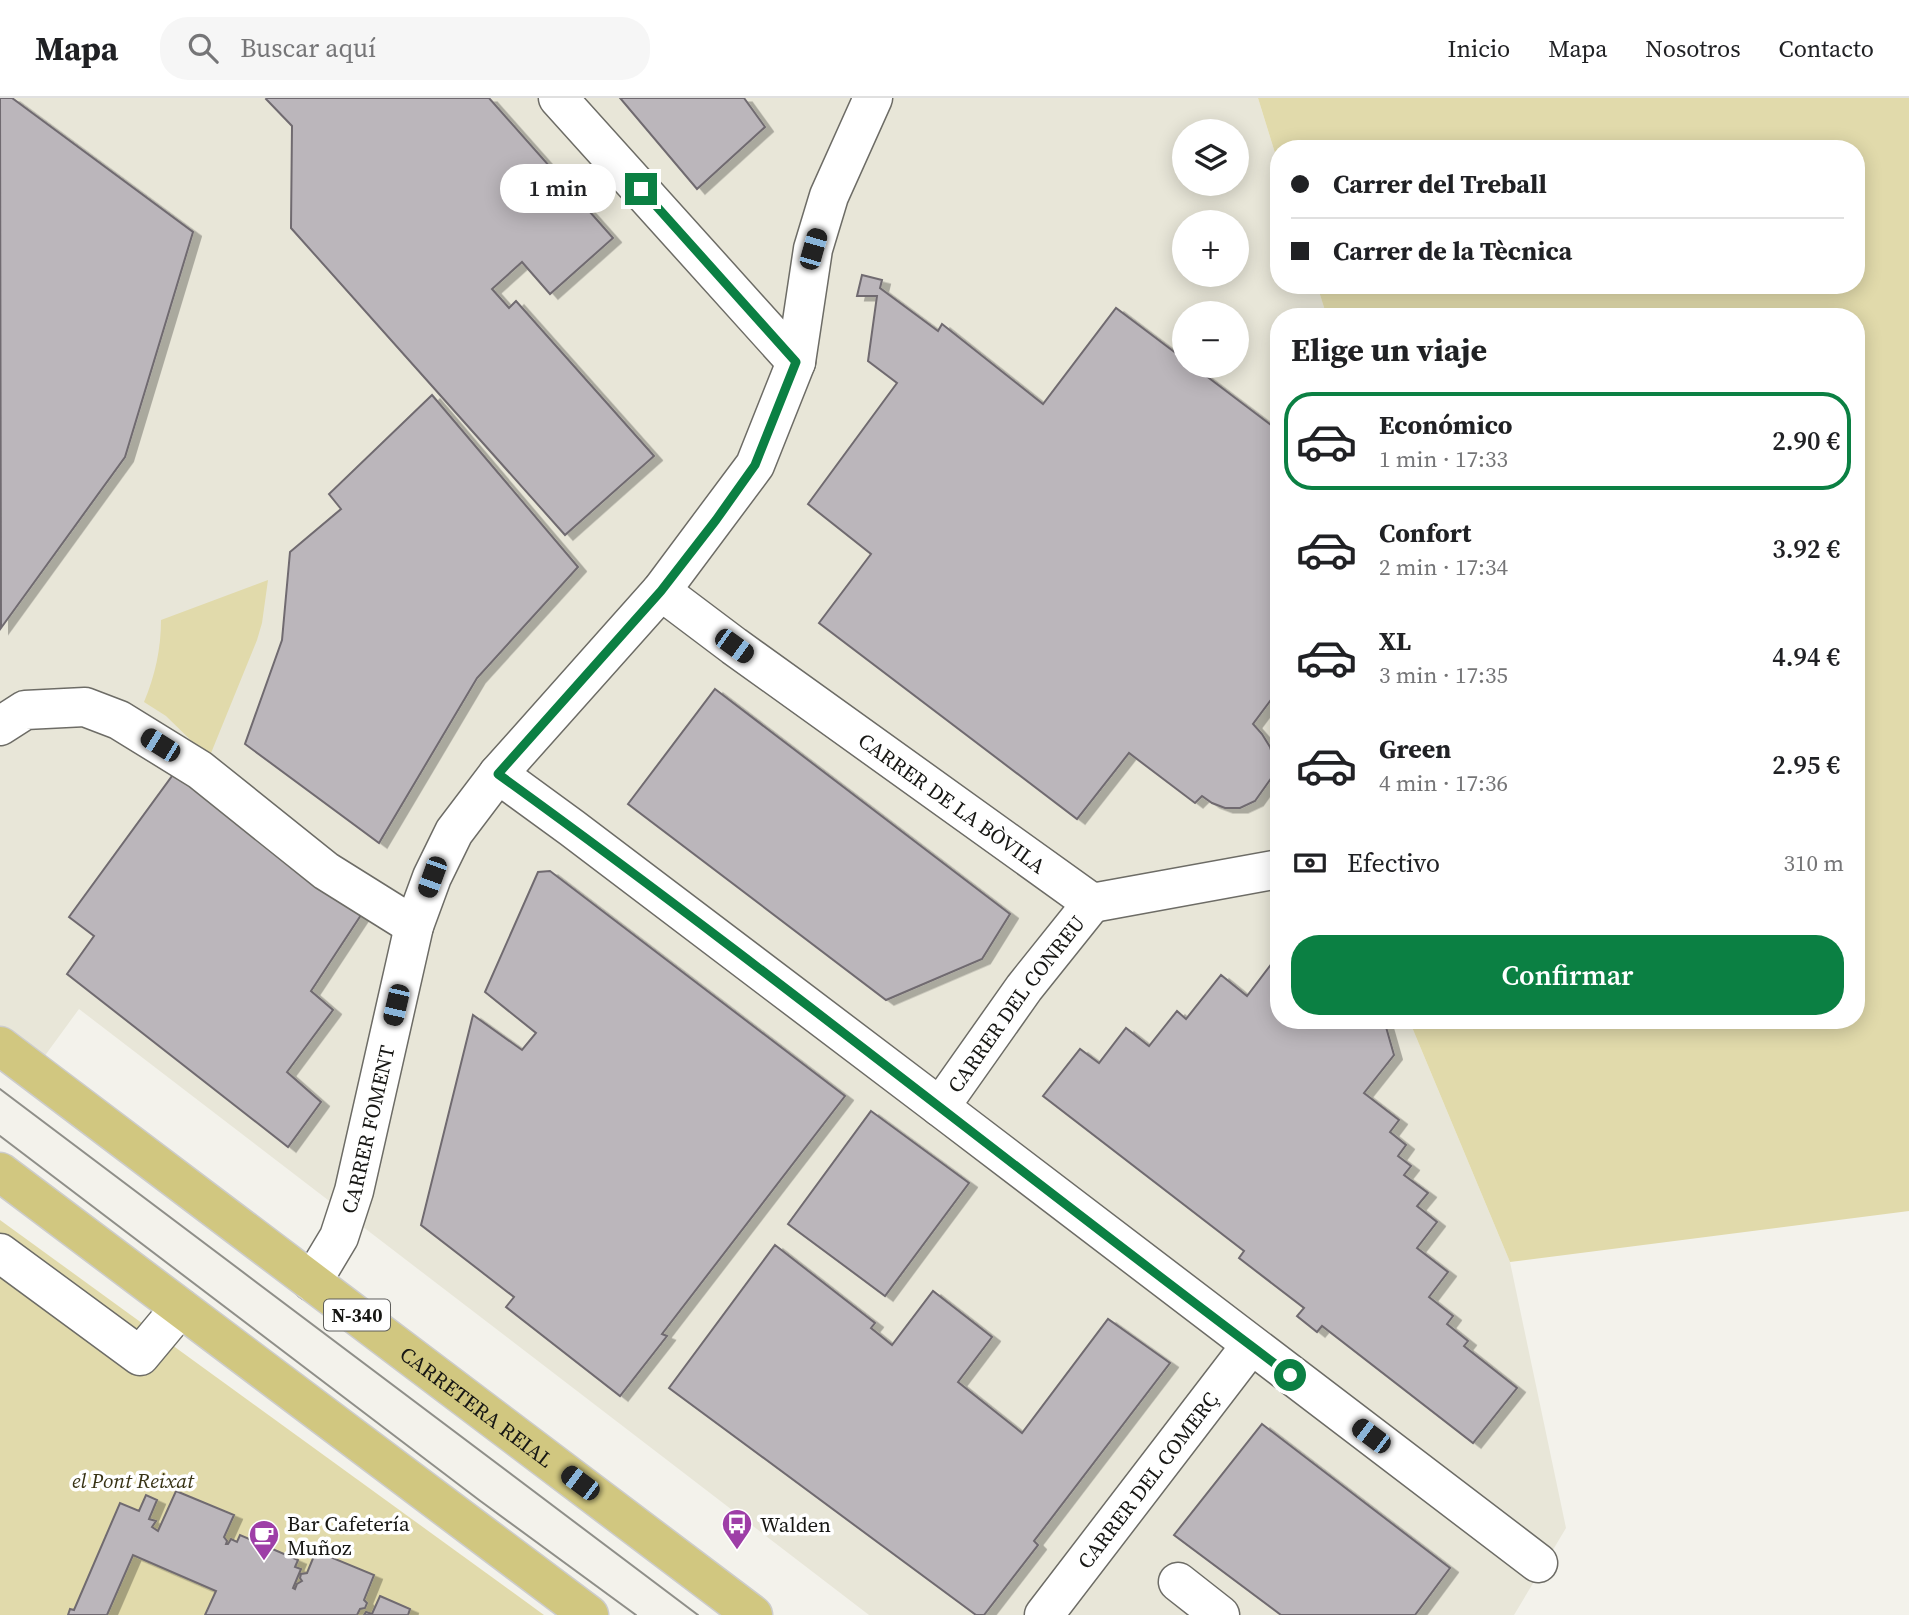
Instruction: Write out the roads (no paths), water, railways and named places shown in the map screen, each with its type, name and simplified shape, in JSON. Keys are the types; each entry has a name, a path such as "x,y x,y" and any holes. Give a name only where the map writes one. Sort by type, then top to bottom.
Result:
{"main road":[{"name":"CARRETERA REIAL","path":"0,1046 753,1615"},
{"path":"0,1172 589,1615"}],"street":[{"path":"558,98 796,362"},
{"name":"CARRER FOMENT","path":"312,1282 339,1237 354,1191 414,926 432,877 454,832 498,774 661,591 755,465 796,362 813,249 829,196 873,98"},
{"name":"CARRER DE LA BÒVILA","path":"661,591 1092,903"},
{"path":"0,726 25,710 73,707 85,707 120,720 200,770 326,871 414,926"},
{"path":"498,774 1538,1563"},
{"path":"1092,903 1270,871"},
{"name":"CARRER DEL CONREU","path":"940,1107 1024,988 1092,903"},
{"path":"0,1253 139,1356 180,1308"},
{"name":"CARRER DEL COMERÇ","path":"1044,1615 1251,1345"},
{"path":"1178,1582 1220,1615"}],"tram line":[{"path":"0,1089 698,1615"},
{"path":"0,1136 479,1500 636,1615"}],"place":[{"name":"Walden","path":"737,1551"},
{"name":"Bar Cafetería Muñoz","path":"264,1562"}],"park label":[{"name":"el Pont Reixat","path":"133,1480"}]}
